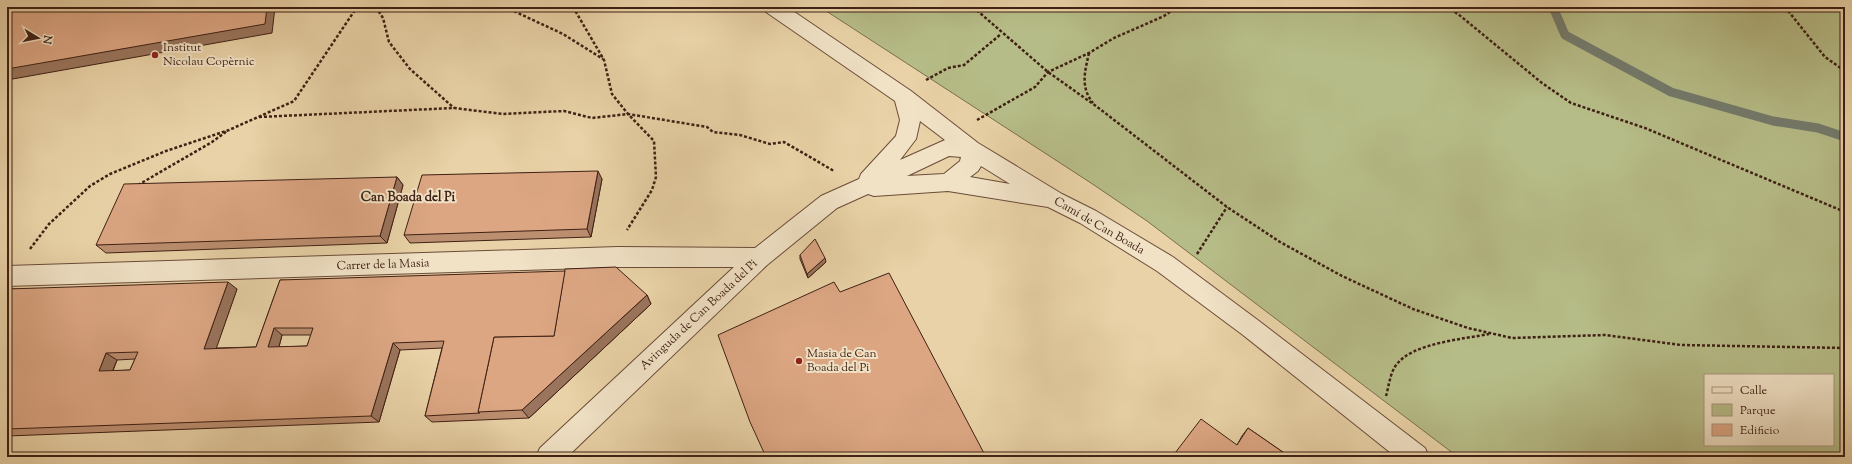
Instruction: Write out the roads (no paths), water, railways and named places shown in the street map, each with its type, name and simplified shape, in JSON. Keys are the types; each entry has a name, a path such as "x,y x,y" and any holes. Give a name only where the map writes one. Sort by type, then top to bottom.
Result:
{"street":[{"name":"Camí de Can Boada","path":"773,7 904,97 971,149 1054,200 1088,217 1165,264 1251,328 1408,454"},
{"path":"861,188 906,139 910,120 904,97"},
{"name":"Avinguda de Can Boada del Pi","path":"549,457 759,258 829,202 947,148 971,149"},
{"path":"948,182 971,165 971,149"},
{"path":"861,188 948,182 1054,200"},
{"name":"Carrer de la Masia","path":"7,276 618,257 759,258"}],"waterway":[{"path":"1553,7 1565,35 1671,92 1773,121 1818,128 1845,137"}],"place":[{"name":"Institut Nicolau Copèrnic","path":"155,55"},
{"name":"Masia de Can Boada del Pi","path":"799,361"}],"district":[{"name":"Can Boada del Pi","path":"408,198"}]}
